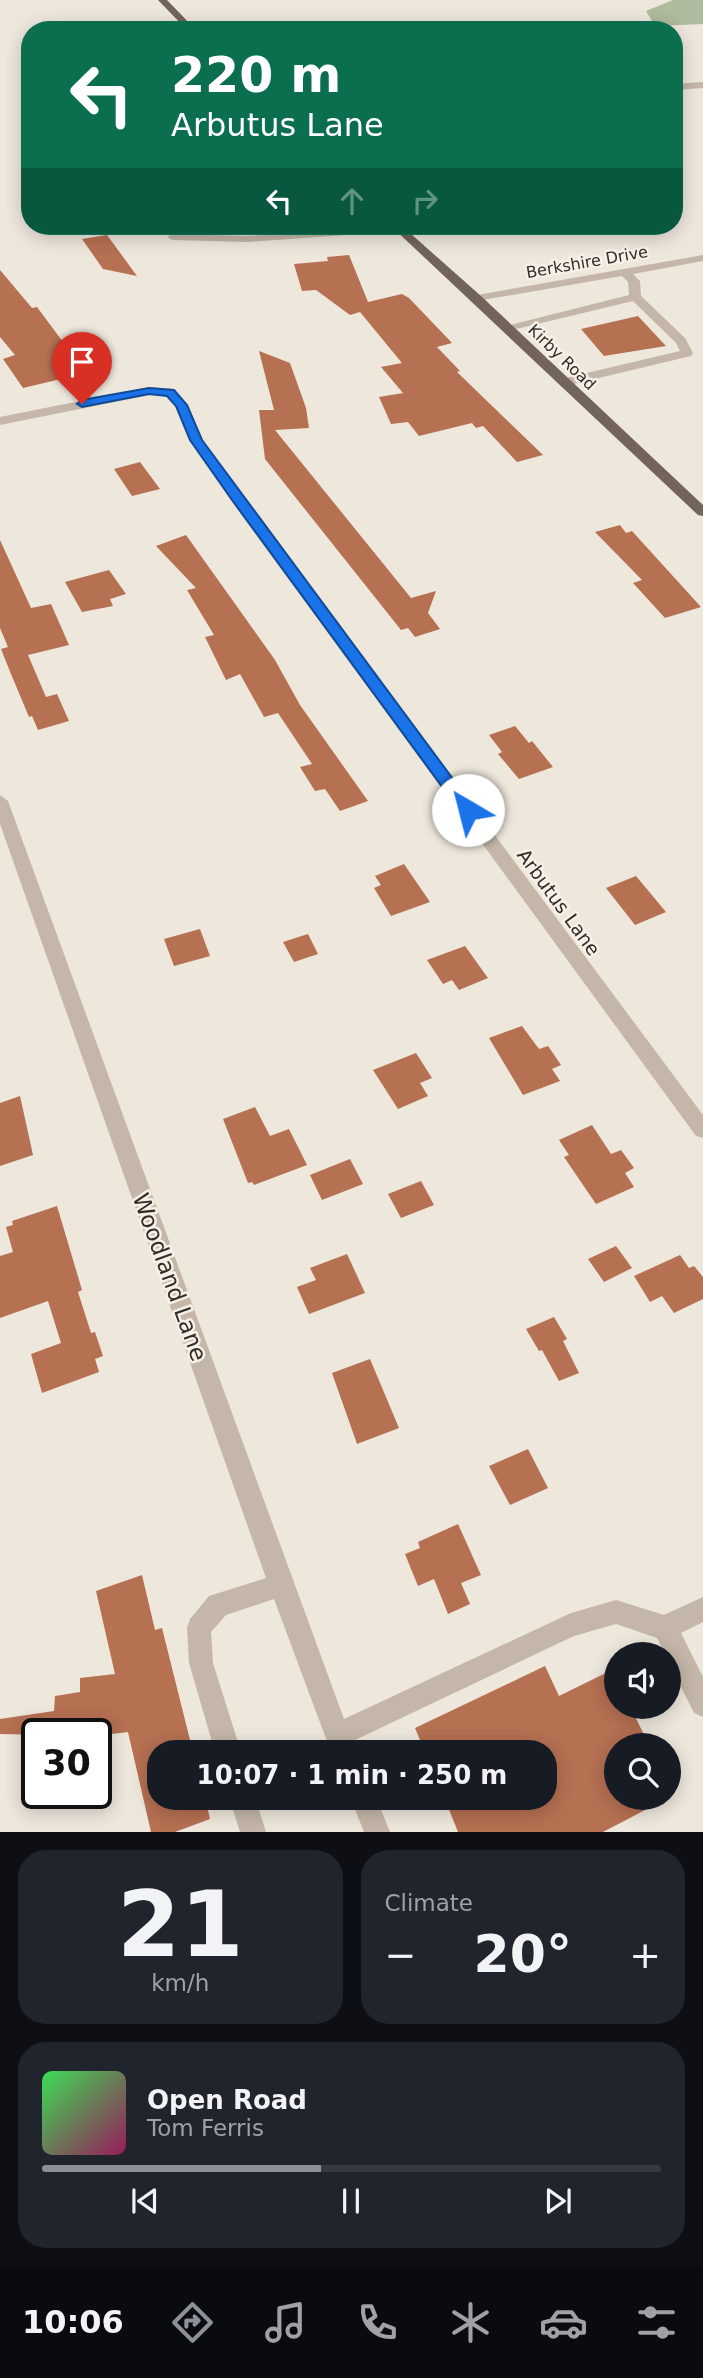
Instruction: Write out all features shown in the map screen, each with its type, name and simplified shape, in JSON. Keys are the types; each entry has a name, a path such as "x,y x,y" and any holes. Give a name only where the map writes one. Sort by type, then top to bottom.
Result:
{"main road":[{"path":"162,0 183,21"},
{"name":"Kirby Road","path":"406,235 477,298 703,512"}],"street":[{"path":"683,85 703,85"},
{"path":"172,237 248,239 303,235"},
{"name":"Berkshire Drive","path":"477,298 703,258"},
{"path":"565,382 687,353 681,341 635,297 634,281 625,272"},
{"path":"508,327 635,297"},
{"name":"Arbutus Lane","path":"0,421 149,391 170,392 182,405 196,440 236,497 703,1130"},
{"name":"Woodland Lane","path":"0,801 281,1585 340,1740"},
{"path":"224,1740 201,1663 199,1628 218,1605 281,1585"},
{"path":"665,1629 703,1609"},
{"path":"347,1740 571,1625 616,1612 665,1629 703,1704"},
{"path":"246,1810 253,1832"},
{"path":"368,1810 377,1832"}],"green space":[{"path":"673,0 703,0 703,24 652,21 646,11"}],"building":[{"path":"107,235 137,276 103,269 82,239"},
{"path":"349,255 368,302 402,294 409,298 452,343 437,347 460,371 457,372 543,455 517,462 483,426 476,428 472,423 419,436 408,422 391,424 379,397 403,393 381,367 402,363 360,312 350,315 316,290 302,291 294,264 328,261 327,257"},
{"path":"0,270 32,308 37,307 86,373 23,388 3,359 15,355 0,337"},
{"path":"638,316 666,346 604,356 581,329"},
{"path":"259,351 290,363 306,408 309,428 275,430 411,598 436,591 428,613 440,629 415,637 408,628 401,630 265,459 259,410 274,410"},
{"path":"140,462 160,489 132,496 114,469"},
{"path":"620,525 626,533 632,531 701,607 665,618 633,583 642,580 595,532"},
{"path":"186,535 275,660 300,705 368,801 340,811 325,789 315,791 300,767 312,764 278,713 264,717 240,674 226,680 205,637 214,635 187,590 196,588 156,546"},
{"path":"0,540 31,608 51,604 69,645 28,655 46,697 57,694 69,721 38,730 32,716 29,717 1,649 8,647 0,628"},
{"path":"109,570 126,594 110,599 113,606 82,612 65,582"},
{"path":"515,726 529,743 532,741 553,767 519,779 498,754 502,752 489,735"},
{"path":"404,864 430,902 391,916 374,888 381,885 375,876"},
{"path":"636,876 666,912 635,925 606,888"},
{"path":"200,929 210,956 174,966 164,939"},
{"path":"308,934 318,954 294,962 283,942"},
{"path":"465,946 488,978 459,990 452,980 443,984 427,960"},
{"path":"522,1026 539,1049 548,1046 561,1065 552,1069 560,1081 523,1095 489,1038"},
{"path":"416,1053 432,1078 420,1083 428,1096 398,1109 373,1070"},
{"path":"20,1096 33,1155 0,1166 0,1103"},
{"path":"255,1107 270,1136 289,1129 307,1165 254,1185 252,1182 248,1183 223,1119"},
{"path":"592,1125 611,1154 621,1150 634,1168 625,1173 634,1187 596,1204 564,1157 569,1155 559,1140"},
{"path":"350,1159 363,1184 322,1200 310,1175"},
{"path":"421,1181 434,1205 401,1218 388,1194"},
{"path":"57,1206 82,1290 78,1292 91,1333 95,1332 103,1356 95,1359 99,1372 42,1393 31,1354 61,1343 48,1301 0,1318 0,1256 13,1252 6,1227 13,1225 12,1221"},
{"path":"616,1246 632,1268 604,1282 588,1259"},
{"path":"347,1254 365,1293 309,1314 297,1287 316,1280 310,1268"},
{"path":"680,1255 689,1268 694,1266 703,1277 703,1299 674,1313 662,1296 650,1302 634,1276"},
{"path":"554,1317 567,1339 563,1341 579,1373 559,1381 542,1350 539,1351 526,1329"},
{"path":"370,1359 399,1428 357,1444 332,1373"},
{"path":"528,1449 548,1488 510,1505 489,1466"},
{"path":"458,1524 481,1575 461,1583 470,1604 448,1614 434,1579 418,1586 405,1554 420,1548 418,1542"},
{"path":"142,1575 155,1630 162,1628 190,1740 147,1740 147,1810 208,1810 210,1819 175,1832 151,1832 128,1732 112,1734 112,1718 21,1718 21,1734 0,1734 0,1719 54,1711 55,1696 80,1692 80,1678 115,1674 96,1591"},
{"path":"545,1666 559,1696 604,1674 604,1719 636,1719 643,1733 604,1733 604,1810 645,1810 603,1832 458,1832 449,1810 557,1810 557,1740 420,1740 415,1728"}],"route":[{"path":"82,404 149,391 170,392 182,405 196,440 236,497 468,810"}]}
